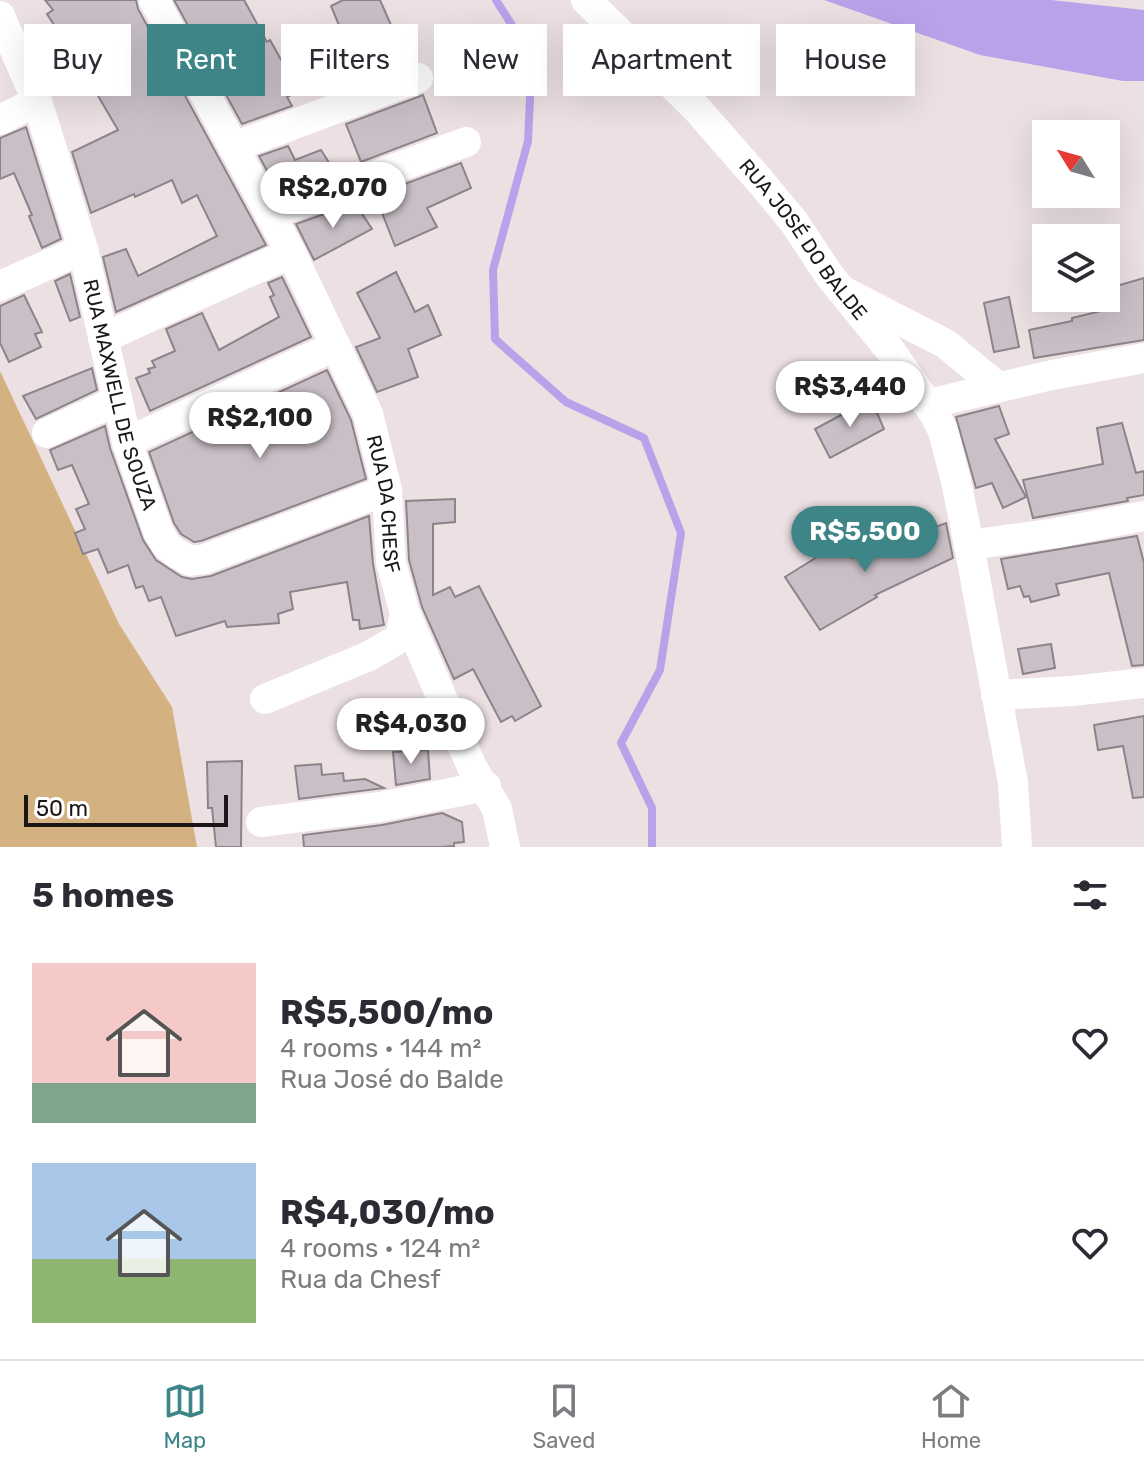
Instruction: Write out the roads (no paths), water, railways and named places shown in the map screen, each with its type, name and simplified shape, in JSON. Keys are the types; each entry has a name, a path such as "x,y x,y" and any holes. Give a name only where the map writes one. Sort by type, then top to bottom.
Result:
{"street":[{"name":"RUA DA CHESF","path":"154,0 291,253 368,414 387,490 391,563 405,613 472,767 497,809 505,847"},
{"name":"RUA JOSÉ DO BALDE","path":"586,0 708,121 794,222 841,290 890,350 943,431 969,545 1013,783 1017,847"},
{"name":"RUA MAXWELL DE SOUZA","path":"0,16 37,101 83,249 127,442 158,531 167,546 190,561 205,559 387,490"},
{"path":"233,147 370,96"},
{"path":"0,120 37,101"},
{"path":"270,215 466,142"},
{"path":"0,286 83,249"},
{"path":"103,338 291,253"},
{"path":"841,290 901,318 946,344 998,387"},
{"path":"127,442 335,346"},
{"path":"928,404 1144,358"},
{"path":"47,433 116,401"},
{"path":"969,545 1144,516"},
{"path":"265,699 369,656 400,638 405,613"},
{"path":"996,695 1144,683"},
{"path":"261,822 380,807 486,786"}],"waterway":[{"path":"496,0 532,57 528,141 493,270 495,339 566,402 644,438 681,533 660,670 621,743 652,808 652,847"}]}
